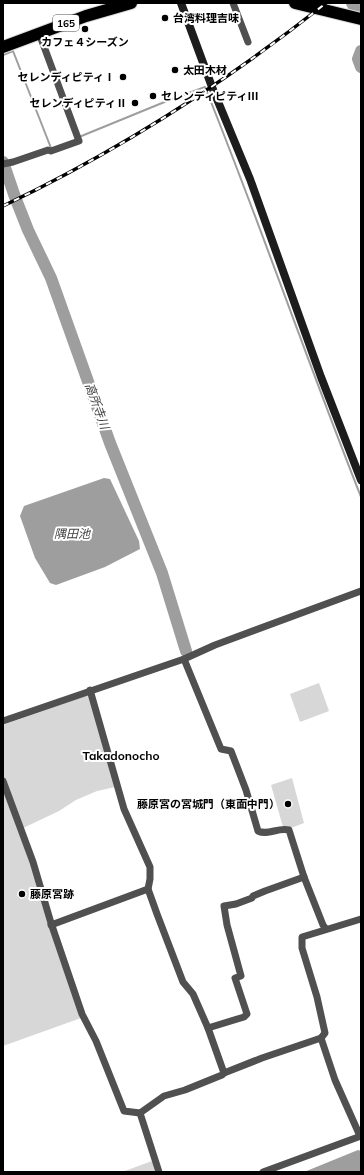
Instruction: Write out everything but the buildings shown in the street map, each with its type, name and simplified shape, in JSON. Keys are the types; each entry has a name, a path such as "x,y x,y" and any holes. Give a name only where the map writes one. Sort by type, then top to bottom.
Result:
{"highway":[{"name":"165","path":"3,47 86,16 130,3"},
{"path":"295,3 361,19"}],"street":[{"path":"181,3 212,87 250,179 319,370 361,480"},
{"path":"234,3 248,42"},
{"path":"5,164 48,150 51,151 79,141 39,33"},
{"path":"3,721 184,659 215,645 361,590"},
{"path":"184,659 221,749 231,751 246,790 258,831 262,833 284,828 288,830 304,877 323,925 326,929"},
{"path":"90,690 124,809 150,867 148,889 183,982 193,994 208,1028 224,1073"},
{"path":"3,781 33,862 52,925 82,1014 99,1048 124,1111 140,1112 164,1096 222,1076 224,1073 262,1058 321,1038 325,1032 317,997 302,948 302,937 361,919"},
{"path":"208,1028 244,1017 247,1014 235,978 241,976 224,906 239,903 265,891 304,877"},
{"path":"52,925 148,889"},
{"path":"263,1172 361,1136 335,1080 321,1038"},
{"path":"140,1112 159,1172"}],"shaded area":[{"path":"319,683 329,711 300,722 290,694"},
{"name":"藤原宮跡","path":"86,696 90,697 115,787 97,791 76,800 59,811 19,830 81,1018 3,1046 3,725"},
{"name":"藤原宮の宮城門（東面中門）","path":"292,778 304,823 291,828 283,827 271,785"},
{"path":"152,1161 156,1172 122,1172"}],"water":[{"name":"隅田池","path":"104,478 110,479 139,541 140,549 105,567 56,585 50,583 35,558 20,516 24,506"},
{"path":"358,1150 361,1151 361,1172 304,1172"}],"waterway":[{"path":"352,3 356,10"},
{"path":"3,55 13,51 51,148"},
{"path":"361,51 358,59 361,67"},
{"path":"79,137 205,87 361,497"},
{"name":"高所寺川","path":"3,162 28,230 51,278 110,443 162,573 186,651"}],"railway":[{"path":"3,206 89,162 170,114 249,61 326,3"}],"place":[{"name":"台湾料理吉味","path":"165,18"},
{"name":"カフェ４シーズン","path":"85,29"},
{"name":"太田木材","path":"175,70"},
{"name":"セレンディピティⅠ","path":"123,77"},
{"name":"セレンディピティⅢ","path":"153,96"},
{"name":"セレンディピティⅡ","path":"135,103"},
{"name":"藤原宮の宮城門（東面中門）","path":"288,804"},
{"name":"藤原宮跡","path":"22,894"}],"district":[{"name":"Takadonocho","path":"121,756"}]}
